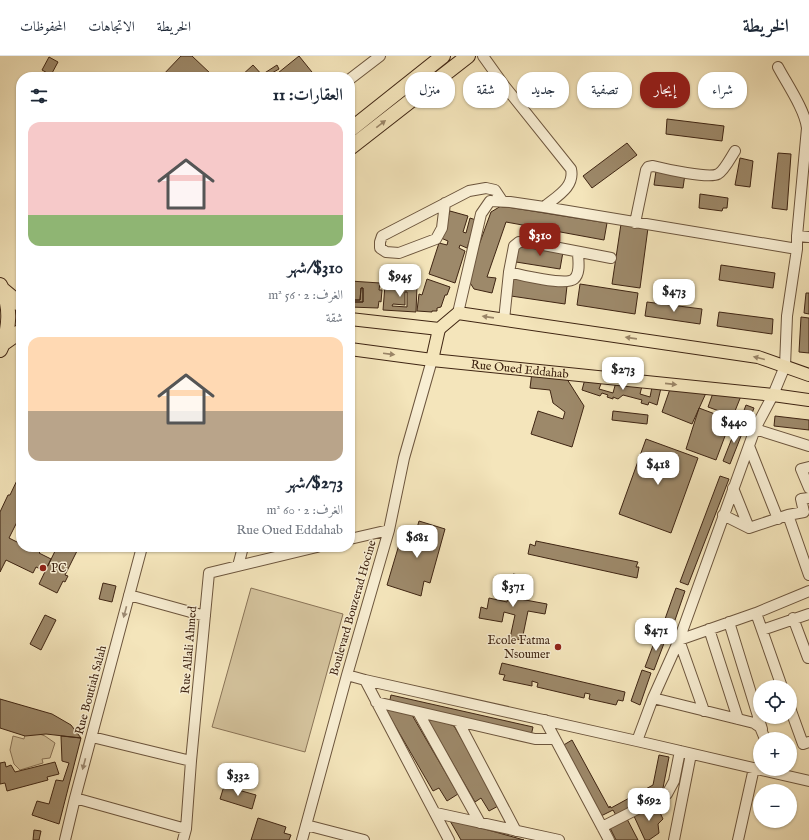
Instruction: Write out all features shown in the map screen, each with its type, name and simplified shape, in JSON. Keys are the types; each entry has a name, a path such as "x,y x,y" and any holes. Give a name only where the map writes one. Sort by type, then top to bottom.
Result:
{"highway":[{"path":"355,126 443,56"},
{"path":"355,144 468,56"},
{"path":"2,287 16,300"},
{"path":"2,287 8,307 8,325 2,346"},
{"path":"2,346 16,335"}],"main road":[{"path":"432,360 439,329 458,313 758,357 809,375"},
{"path":"355,320 439,329"},
{"name":"Rue Oued Eddahab","path":"355,351 809,400"}],"street":[{"path":"355,74 380,56"},
{"path":"483,56 503,84 571,169 573,176 569,186 544,207"},
{"path":"637,741 653,698 679,640 755,429 773,395 785,366 787,316 797,250 807,128 801,110 778,67"},
{"path":"635,223 646,170 648,167 652,166 705,176 715,176 721,172 735,151"},
{"path":"445,203 442,228 436,239 399,253 386,252 380,248 382,236 445,203 469,191 486,188 494,190 503,202"},
{"path":"458,313 481,214 490,201 544,207 797,250"},
{"path":"797,236 809,237"},
{"path":"504,320 509,272 514,246 519,242 528,242 611,258"},
{"path":"509,272 558,282 568,282 574,279 578,270 578,252"},
{"name":"Boulevard Bouzerad Hocine","path":"302,840 347,675 389,530 404,458 432,360"},
{"path":"755,429 809,446"},
{"path":"749,446 809,575"},
{"path":"809,467 801,469 809,488"},
{"path":"734,488 749,528"},
{"path":"723,515 749,528 804,512 800,499 809,498"},
{"path":"355,538 389,530"},
{"name":"Rue Boutiah Salah","path":"65,840 141,552"},
{"path":"238,566 242,552"},
{"name":"Rue Allali Ahmed","path":"183,840 186,829 209,574 296,552"},
{"path":"679,640 756,613 809,592"},
{"path":"129,595 205,616"},
{"path":"756,613 780,680"},
{"path":"762,630 793,618 809,614"},
{"path":"793,618 808,658"},
{"path":"729,622 763,732"},
{"path":"709,629 738,719"},
{"path":"679,640 704,711"},
{"path":"347,675 753,768"},
{"path":"365,680 449,840"},
{"path":"653,698 754,722 762,732"},
{"path":"376,702 535,739 555,739"},
{"path":"418,712 480,823"},
{"path":"545,720 609,840"},
{"path":"458,722 524,834"},
{"path":"796,724 803,744 809,742"},
{"path":"92,737 191,761"},
{"path":"602,827 667,794 674,781 680,751"},
{"path":"674,840 691,754"},
{"path":"738,840 753,772"},
{"path":"792,776 809,781"},
{"path":"75,798 186,829"},
{"path":"436,813 524,834 559,840"},
{"path":"306,825 364,840"}],"shaded area":[{"path":"251,588 343,614 305,752 212,727"},
{"path":"26,729 45,736 55,743 50,758 42,759 43,763 20,770 14,764 10,750 13,736 24,739"}],"building":[{"path":"181,56 192,56 209,72 166,72"},
{"path":"299,56 312,72 279,72"},
{"path":"49,57 58,62 53,72 46,72 42,70"},
{"path":"253,65 259,72 245,72"},
{"path":"277,65 279,69 274,72 266,72"},
{"path":"667,119 724,126 722,141 666,134"},
{"path":"627,143 637,155 592,188 583,176"},
{"path":"778,153 791,154 787,210 772,208"},
{"path":"740,158 753,161 750,187 735,185"},
{"path":"656,171 685,174 683,188 654,185"},
{"path":"700,194 728,198 727,208 723,208 722,211 699,208"},
{"path":"501,206 607,223 604,240 506,222 487,277 496,278 492,293 474,289 467,278 491,212"},
{"path":"450,211 468,216 463,232 466,233 470,218 476,220 467,248 460,245 459,248 465,251 455,283 429,274 439,243 447,245 448,241 441,238"},
{"path":"621,224 648,228 640,288 612,284"},
{"path":"519,245 563,252 560,269 516,262"},
{"path":"721,265 775,273 773,288 719,280"},
{"path":"513,278 567,286 565,304 511,296"},
{"path":"427,279 450,287 447,295 445,295 441,307 437,308 437,311 417,311 419,294 422,295"},
{"path":"355,281 380,283 379,290 382,290 381,302 379,301 378,308 355,307 355,302 363,302 363,288 361,288 360,300 355,300"},
{"path":"580,284 638,293 635,314 577,305"},
{"path":"385,285 417,286 416,312 383,310","holes":["405,292 407,292 407,307 392,306 393,304 405,305"]},
{"path":"361,288 363,288 363,302 355,302 355,300 360,300"},
{"path":"806,293 809,293 809,314 804,313"},
{"path":"647,302 702,309 700,324 645,316"},
{"path":"719,312 773,319 772,334 717,326"},
{"path":"801,317 809,318 809,353 799,352"},
{"path":"532,372 565,376 584,406 572,447 531,434 538,411 563,419 565,412 553,403 550,390 530,388"},
{"path":"585,379 602,381 599,389 613,393 616,382 642,386 640,394 650,397 652,387 661,388 657,405 649,402 648,405 641,403 642,400 623,395 618,399 613,397 613,399 602,393 600,396 582,390"},
{"path":"670,389 706,393 692,424 662,412"},
{"path":"713,393 741,396 733,416 708,407"},
{"path":"746,405 754,408 748,424 740,421"},
{"path":"699,408 731,420 716,460 686,449"},
{"path":"613,411 648,415 647,424 612,420"},
{"path":"775,416 809,420 809,430 774,426"},
{"path":"738,423 745,426 730,464 723,461"},
{"path":"646,439 698,458 671,533 619,514"},
{"path":"720,476 729,479 688,585 680,582"},
{"path":"16,482 16,524 9,538 16,542 16,552 40,552 39,553 51,559 45,571 36,567 33,573 6,560 0,572 0,512 8,495 10,495"},
{"path":"419,521 445,529 430,583 424,581 421,596 387,585 401,538 407,540 408,534 415,535"},
{"path":"536,541 638,562 636,567 639,567 637,578 528,554 530,544 535,546"},
{"path":"55,552 76,552 65,575 68,576 65,582 63,581 57,593 39,584"},
{"path":"513,574 524,576 520,599 547,604 545,614 528,611 522,640 510,638 515,615 504,612 502,622 479,618 481,607 487,609 489,598 507,602"},
{"path":"103,583 116,586 112,602 99,599"},
{"path":"676,588 685,591 674,623 665,619"},
{"path":"45,615 56,620 41,650 30,644"},
{"path":"657,635 666,638 654,670 645,667"},
{"path":"502,663 625,692 623,701 618,700 616,705 589,699 590,694 585,693 584,698 537,687 538,683 532,681 532,686 503,680 505,675 499,674"},
{"path":"642,670 651,673 640,705 631,701"},
{"path":"391,695 533,727 531,736 389,704"},
{"path":"0,699 52,714 71,725 81,738 46,734 25,736 0,728"},
{"path":"383,705 412,715 458,794 447,801 439,788 433,791"},
{"path":"425,715 454,726 500,805 489,811 481,798 475,802"},
{"path":"61,736 81,738 59,824 32,815 37,801 49,804 56,780 63,781 69,763 62,761"},
{"path":"572,740 609,808 610,806 611,808 653,785 659,755 669,757 663,788 658,795 617,817 613,810 601,816 562,746"},
{"path":"5,762 6,767 11,765 15,772 55,762 59,774 47,777 48,780 7,791 5,783 0,784 0,763"},
{"path":"224,786 256,795 252,809 220,799"},
{"path":"656,804 663,819 658,824 659,833 649,840 645,840 633,814"},
{"path":"626,817 638,840 616,840 609,826"},
{"path":"258,818 286,827 284,833 291,835 289,840 251,840"},
{"path":"449,819 524,840 461,840"},
{"path":"34,830 41,831 39,840 33,840"}],"place":[{"name":"PC","path":"43,568"},
{"name":"Ecole Fatma Nsoumer","path":"558,647"}]}
